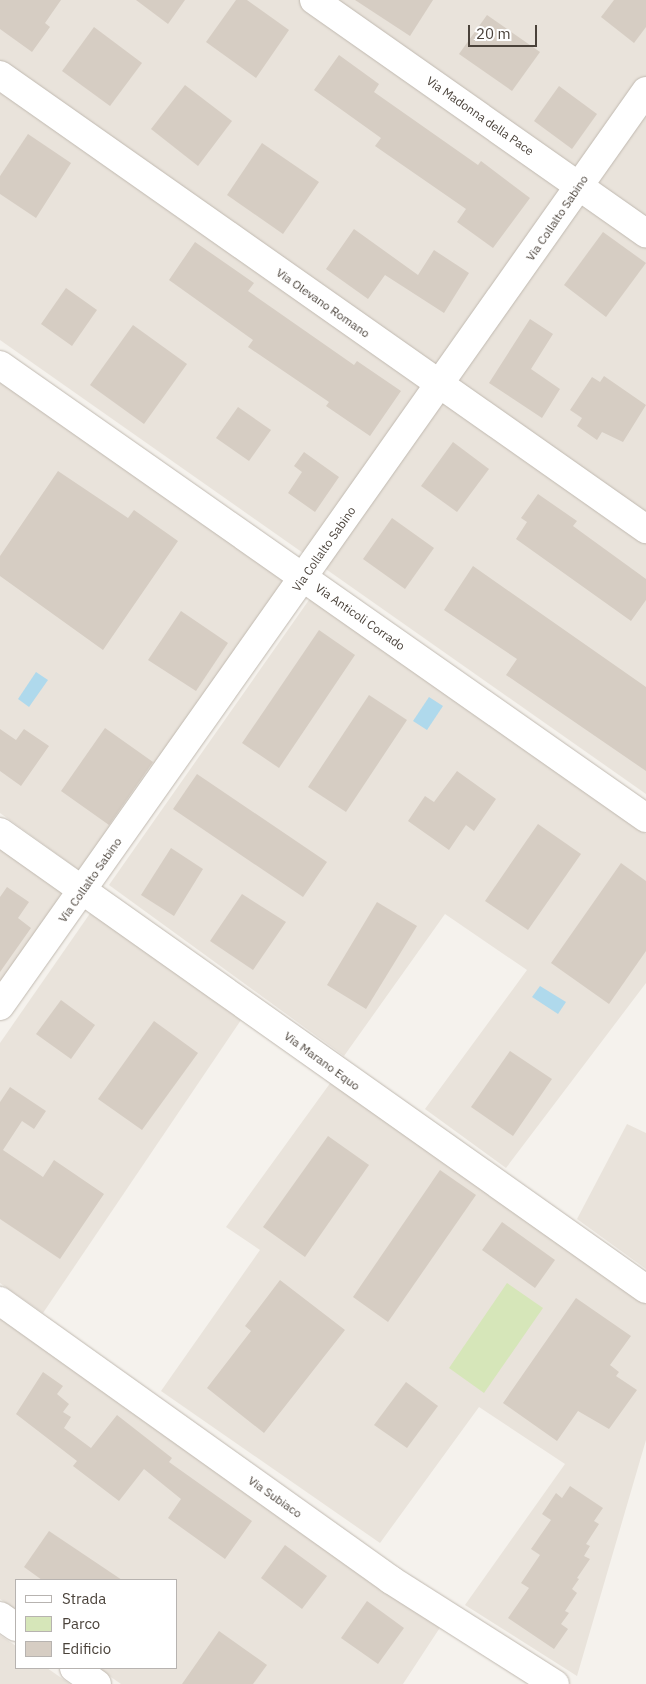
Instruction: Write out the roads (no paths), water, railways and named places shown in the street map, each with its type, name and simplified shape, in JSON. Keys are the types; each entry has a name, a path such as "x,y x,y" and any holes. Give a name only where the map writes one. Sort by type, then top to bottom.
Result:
{"street":[{"name":"Via Madonna della Pace","path":"314,0 579,184 646,233"},
{"name":"Via Olevano Romano","path":"0,76 646,529"},
{"name":"Via Collalto Sabino","path":"0,1006 440,386 579,184 646,91"},
{"name":"Via Anticoli Corrado","path":"0,365 646,818"},
{"name":"Via Marano Equo","path":"0,832 646,1289"},
{"name":"Via Subiaco","path":"0,1301 391,1580 556,1684"},
{"path":"0,1616 15,1626"},
{"path":"76,1669 98,1684"}],"water":[{"path":"36,672 48,680 29,707 18,699"},
{"path":"429,697 443,706 427,730 413,721"},
{"path":"540,986 566,1002 558,1014 532,997"}]}
